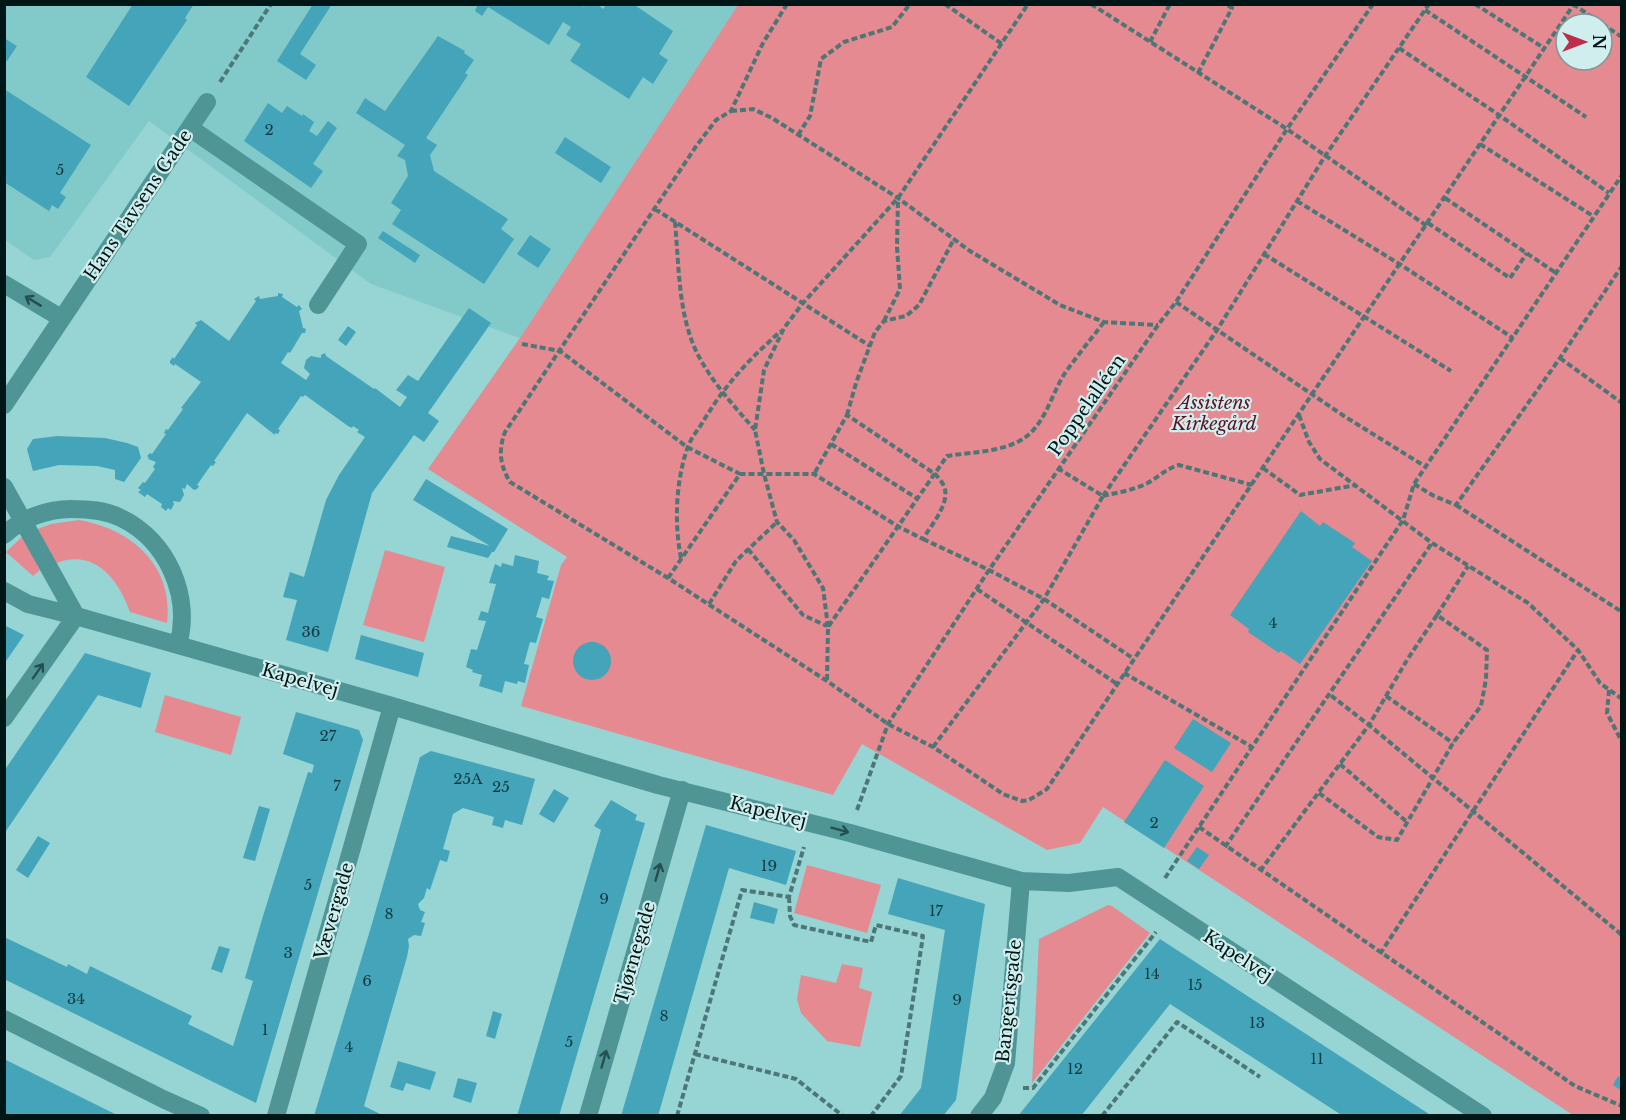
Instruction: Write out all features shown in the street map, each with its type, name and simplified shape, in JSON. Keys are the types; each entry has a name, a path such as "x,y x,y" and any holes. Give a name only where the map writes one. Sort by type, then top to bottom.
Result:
{"street":[{"name":"Hans Tavsens Gade","path":"4,405 207,102"},
{"path":"190,128 358,244 318,305"},
{"path":"4,284 62,318"},
{"path":"4,487 76,616 4,718"},
{"path":"4,535 24,521 49,511 82,509 120,517 141,531 162,552 172,569 182,604 183,628 178,645"},
{"name":"Kapelvej","path":"4,591 28,604 393,706 658,785 850,833 1021,881 1069,883 1118,877 1483,1116"},
{"name":"Vævergade","path":"276,1116 393,706"},
{"name":"Tjørnegade","path":"588,1116 682,790"},
{"name":"Bangertsgade","path":"979,1116 993,1098 1006,1063 1021,881"},
{"path":"4,1019 201,1116"}],"path":[{"path":"207,102 271,4"},
{"path":"731,111 763,43 787,4"},
{"path":"798,135 810,116 820,59 844,42 892,27 910,4"},
{"path":"945,4 1002,44"},
{"path":"681,559 677,540 678,494 687,447 722,392 749,359 784,328 803,303 898,198 1028,4"},
{"path":"1091,4 1287,129 1324,156 1510,278 1527,253"},
{"path":"1150,42 1170,4"},
{"path":"1198,73 1232,8 1226,4"},
{"name":"Poppelalléen","path":"850,833 888,724 989,570 1176,302 1287,129 1372,4"},
{"path":"933,747 1044,599 1103,496 1217,330 1324,156 1429,4"},
{"path":"1475,4 1544,48"},
{"path":"1158,325 1104,322 1060,305 954,239 898,198 798,135 753,109 731,111 716,120 505,432 501,450 504,471 510,482 709,604 888,724 933,747 1003,794 1022,801 1029,800 1047,789 1574,5"},
{"path":"1425,10 1586,117"},
{"path":"1399,48 1609,193"},
{"path":"1480,144 1593,216"},
{"path":"1146,895 1164,880 1403,520 1414,484 1622,175"},
{"path":"814,474 848,415 856,383 875,332 884,321 900,289 897,247 898,198"},
{"path":"1445,198 1557,273"},
{"path":"1297,201 1513,338"},
{"path":"655,209 870,346"},
{"path":"675,222 683,309 696,351 722,392 755,430"},
{"path":"884,321 906,316 919,305 954,239"},
{"path":"1264,254 1451,371"},
{"path":"1456,506 1622,266"},
{"path":"1176,302 1313,396 1426,467"},
{"path":"828,627 947,456 999,448 1014,444 1027,436 1037,424 1064,374 1104,322"},
{"path":"784,328 764,370 755,430 777,522 794,540 823,588 828,627 827,681"},
{"path":"522,344 560,351 687,447 740,474 814,474 899,527 1044,599 1134,659"},
{"path":"1560,358 1622,403"},
{"path":"848,415 936,474 944,486 944,503 923,539"},
{"path":"1299,415 1309,442 1320,459 1432,543 1528,603 1578,651 1600,683 1622,699"},
{"path":"831,444 918,499"},
{"path":"1059,470 1103,496 1141,486 1168,468 1179,465 1252,485"},
{"path":"1263,468 1300,495 1356,485"},
{"path":"668,578 740,474"},
{"path":"1414,484 1456,506 1622,612"},
{"path":"709,604 736,561 777,522"},
{"path":"1226,847 1432,543"},
{"path":"748,549 803,615 828,627"},
{"path":"1260,871 1369,725 1468,566"},
{"path":"977,589 1117,684"},
{"path":"1319,793 1378,837 1397,840 1453,742 1481,706 1486,679 1487,650 1437,615"},
{"path":"1380,954 1578,651"},
{"path":"1124,673 1252,747"},
{"path":"1609,690 1606,713 1622,742"},
{"path":"1329,694 1433,776 1622,935"},
{"path":"1386,696 1453,742"},
{"path":"1340,764 1407,822"},
{"path":"812,823 789,897 790,916 794,925 871,942 876,925 923,936 901,1076 871,1116"},
{"path":"1198,827 1575,1086 1622,1106"},
{"path":"677,1116 742,890 789,897"},
{"path":"997,1086 1033,1088 1171,912"},
{"path":"1102,1116 1177,1022 1260,1077"},
{"path":"694,1054 796,1079 843,1116"}],"shaded area":[{"path":"4,5 738,5 520,338 371,284 149,121 50,257 34,260 5,240"}],"green space":[{"name":"Assistens Kirkegård","path":"738,5 1621,5 1621,1115 1573,1115 1103,807 1080,843 1047,850 862,744 833,795 521,706 561,565 567,557 428,469 520,338"},
{"path":"79,520 116,532 146,554 164,584 167,623 130,612 125,599 111,577 92,563 67,560 52,565 35,530 51,524"},
{"path":"23,536 40,563 37,566 40,570 33,576 6,552"},
{"path":"385,550 445,567 424,642 363,625"},
{"path":"165,695 241,717 231,755 155,732"},
{"path":"807,865 881,885 867,933 794,913"},
{"path":"1108,905 1150,933 1032,1083 1039,939"},
{"path":"842,964 863,968 859,988 872,992 860,1047 827,1041 801,1013 797,999 801,975 836,983"}],"building":[{"path":"133,4 194,4 185,18 187,20 129,106 86,77"},
{"path":"313,4 332,4 300,54 316,65 306,80 277,61"},
{"path":"478,4 581,4 584,7 586,4 597,4 603,9 607,4 633,4 673,31 659,54 668,60 653,84 643,77 629,99 570,61 581,44 566,35 571,27 563,22 549,45 488,7 482,16 475,11"},
{"path":"438,36 465,51 464,53 474,60 465,73 468,75 426,138 437,145 430,155 434,171 508,219 501,229 514,239 484,284 392,224 401,210 391,203 408,176 405,160 397,156 405,145 356,113 365,98 385,111"},
{"path":"4,38 17,46 7,61 4,59"},
{"path":"4,89 91,145 60,193 66,197 58,209 52,205 49,211 4,182"},
{"path":"268,103 282,113 287,106 302,116 303,114 314,122 309,131 317,136 328,121 337,128 313,164 323,171 311,188 244,141"},
{"path":"565,137 611,167 601,183 555,153"},
{"path":"383,231 420,255 415,263 378,238"},
{"path":"530,235 551,249 538,268 517,254"},
{"path":"278,293 283,294 282,297 297,307 299,305 302,309 299,311 303,328 306,329 281,363 306,380 310,374 304,368 306,360 311,356 321,358 321,355 325,353 326,356 400,407 407,397 396,390 408,375 418,381 469,308 491,323 428,413 439,421 424,442 414,435 372,493 328,652 286,640 297,600 283,597 290,572 304,577 326,500 339,475 365,437 357,432 359,430 348,426 305,395 301,396 278,429 280,430 278,434 275,433 275,435 247,413 214,461 216,462 213,466 211,465 197,485 199,486 197,489 194,490 187,484 185,489 182,488 184,495 180,502 173,501 171,510 168,508 166,511 161,507 162,504 147,494 145,497 138,492 141,490 138,488 143,482 145,483 155,469 153,467 156,462 148,459 147,456 152,454 166,434 164,433 166,429 168,430 201,382 170,363 197,325 195,323 201,320 229,341 256,301 254,299 259,296 260,299 278,296"},
{"path":"348,326 356,332 346,346 338,340"},
{"path":"57,436 105,438 127,443 138,447 141,458 124,482 115,479 115,470 97,466 59,465 33,471 27,449 33,439"},
{"path":"426,479 508,529 488,558 447,547 451,536 490,546 413,500"},
{"path":"1301,511 1320,526 1323,522 1355,543 1352,547 1372,561 1300,664 1248,632 1249,629 1230,615"},
{"path":"515,555 539,561 537,573 549,576 547,580 554,581 549,599 542,597 536,617 543,619 536,643 530,642 524,664 529,665 525,683 505,681 502,693 479,686 482,675 466,667 471,649 477,650 486,621 478,620 481,611 488,613 496,584 489,583 495,564 501,567 502,563 513,566"},
{"path":"4,625 24,635 4,664"},
{"path":"361,635 424,653 418,677 355,659"},
{"path":"592,642 605,648 611,661 605,674 592,680 579,674 573,661 579,648"},
{"path":"85,653 151,673 141,708 98,695 4,834 4,771"},
{"path":"296,712 359,730 363,740 256,1103 4,979 4,937 87,974 90,966 192,1016 188,1024 233,1046 253,981 245,978 308,772 312,773 314,765 283,754"},
{"path":"1193,719 1231,743 1212,772 1174,748"},
{"path":"431,751 535,779 522,825 505,820 503,828 492,825 494,817 463,808 453,814 443,849 450,851 447,862 440,860 430,890 427,888 424,898 418,904 420,910 425,912 421,922 425,923 421,936 414,935 408,939 407,957 364,1106 384,1116 314,1116 420,757"},
{"path":"1165,760 1204,786 1164,848 1124,822"},
{"path":"554,789 569,798 554,823 539,814"},
{"path":"611,800 637,815 635,820 645,823 559,1116 517,1116 601,830 594,826"},
{"path":"259,806 270,809 255,861 243,858"},
{"path":"706,825 796,851 786,885 729,868 658,1116 621,1116"},
{"path":"38,836 50,843 28,878 16,870"},
{"path":"1197,847 1209,855 1199,869 1187,861"},
{"path":"898,878 985,904 956,1100 943,1116 899,1116 921,1088 945,930 888,914"},
{"path":"754,902 778,909 774,924 750,918"},
{"path":"1160,939 1432,1116 1343,1116 1170,1004 1081,1116 1018,1116"},
{"path":"219,946 230,949 222,973 211,969"},
{"path":"493,1011 502,1014 495,1039 486,1036"},
{"path":"4,1059 119,1116 9,1116 4,1113"},
{"path":"398,1061 436,1072 430,1090 406,1083 403,1091 390,1087"},
{"path":"1618,1076 1622,1079 1622,1091 1613,1085"},
{"path":"458,1078 477,1083 471,1103 453,1097"}]}
